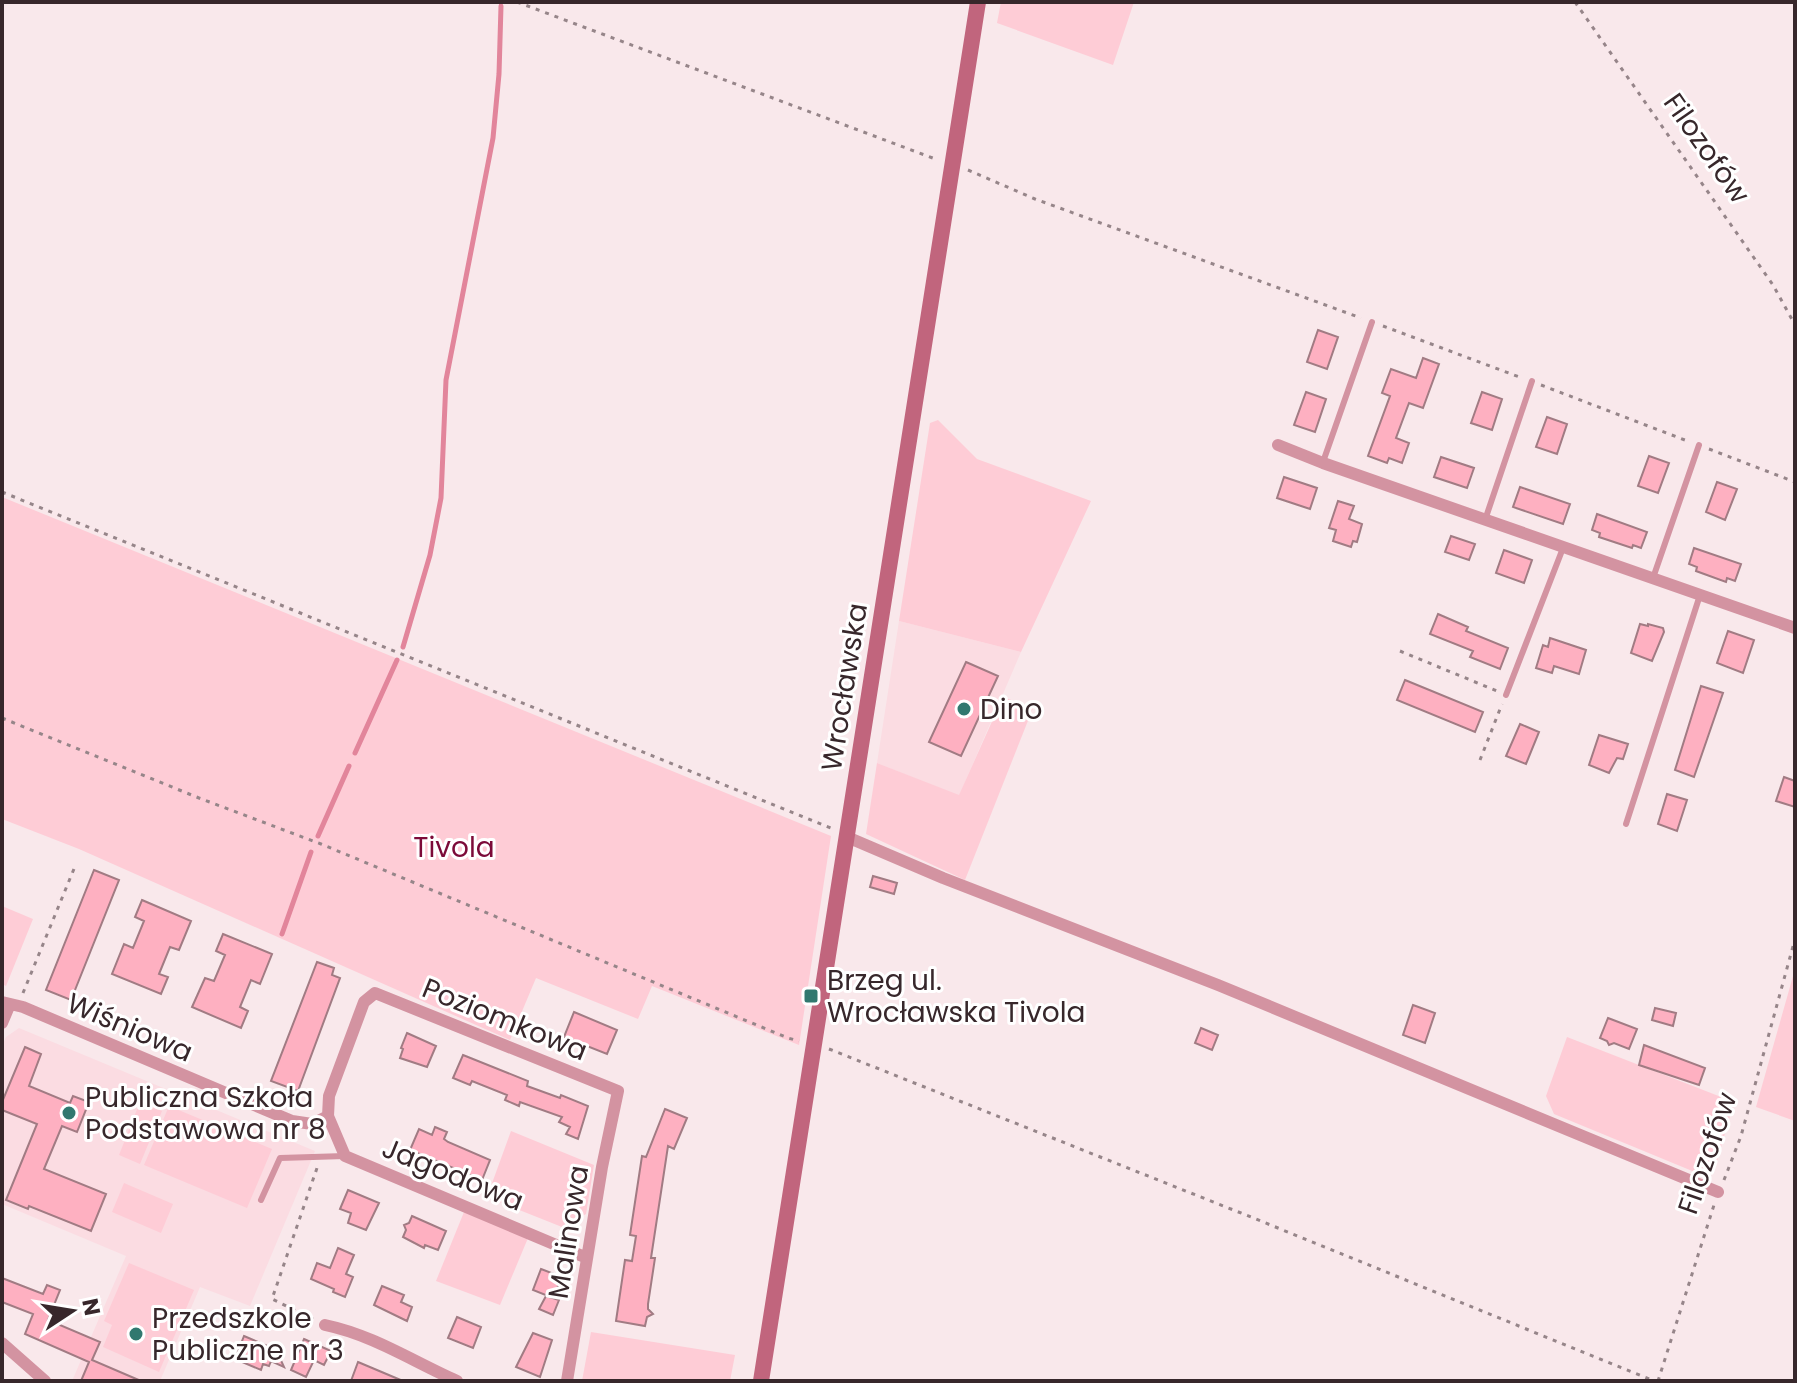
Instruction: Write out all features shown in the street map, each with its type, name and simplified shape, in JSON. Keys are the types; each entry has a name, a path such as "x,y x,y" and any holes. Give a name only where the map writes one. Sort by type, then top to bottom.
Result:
{"street":[{"name":"Wrocławska","path":"761,1381 978,2"},
{"path":"1278,445 1795,628"},
{"path":"847,837 943,878 1218,985 1718,1192"},
{"name":"Poziomkowa","path":"328,1116 329,1096 364,1002 375,993 618,1091"},
{"path":"2,1023 9,999"},
{"name":"Wiśniowa","path":"9,999 292,1121 312,1124 328,1116"},
{"name":"Malinowa","path":"567,1381 602,1167 618,1091"},
{"path":"328,1116 345,1156"},
{"name":"Jagodowa","path":"345,1156 587,1258"},
{"path":"325,1325 352,1331 396,1349 417,1363 457,1381"},
{"path":"2,1343 45,1381"}],"lane":[{"path":"1323,463 1372,322"},
{"path":"1485,520 1532,381"},
{"path":"1653,579 1699,445"},
{"path":"1506,695 1563,548"},
{"path":"1626,824 1700,595"},
{"path":"261,1200 280,1158 345,1156"}],"path":[{"path":"517,2 1795,482"},
{"name":"Filozofów","path":"1575,2 1773,285 1795,325"},
{"path":"2,492 827,826 847,837"},
{"path":"1400,651 1506,695 1480,760"},
{"path":"2,718 321,844 788,1038 815,1044 1656,1381"},
{"path":"9,999 24,993 76,864"},
{"name":"Filozofów","path":"1656,1381 1718,1192 1741,1136 1795,939"},
{"path":"319,1156 272,1299 325,1325"}],"shaded area":[{"path":"899,621 1021,652 959,796 877,763"},
{"path":"19,1028 315,1151 250,1306 200,1287 160,1381 72,1381 126,1256 2,1204 2,1046 6,1037"}],"green space":[{"path":"1001,2 1134,2 1113,65 997,23"},
{"path":"938,420 977,459 1091,501 1021,652 899,621 930,423"},
{"name":"Tivola","path":"2,497 831,836 799,1045 652,986 638,1019 536,978 510,1040 79,849 2,819"},
{"path":"1003,697 1033,708 965,880 866,834 877,763 959,795"},
{"path":"2,906 33,919 6,986 2,984"},
{"path":"1795,969 1795,1121 1756,1107"},
{"path":"1567,1037 1734,1102 1715,1168 1702,1175 1554,1114 1546,1096"},
{"path":"140,1102 162,1111 140,1164 119,1155"},
{"path":"169,1106 272,1149 247,1208 144,1165"},
{"path":"511,1131 594,1165 586,1214 562,1227 487,1197"},
{"path":"124,1183 173,1204 161,1233 112,1212"},
{"path":"464,1212 528,1238 500,1305 436,1281"},
{"name":"Przedszkole Publiczne nr 3","path":"129,1263 194,1290 159,1372 103,1347 112,1325 104,1321"},
{"path":"591,1332 735,1355 730,1381 582,1381"}],"building":[{"path":"1318,330 1338,337 1327,369 1307,362"},
{"path":"1423,358 1439,364 1423,408 1409,403 1396,438 1409,443 1402,463 1389,458 1387,463 1368,456 1390,396 1382,393 1391,369 1416,378"},
{"path":"1306,392 1326,399 1315,432 1294,425"},
{"path":"1482,392 1502,399 1492,430 1471,423"},
{"path":"1547,417 1567,424 1557,454 1536,447"},
{"path":"1649,456 1669,463 1658,493 1638,486"},
{"path":"1441,457 1474,468 1467,488 1434,477"},
{"path":"1284,477 1317,488 1310,509 1277,498"},
{"path":"1717,482 1737,489 1725,520 1706,512"},
{"path":"1520,487 1570,504 1563,524 1513,507"},
{"path":"1338,501 1354,506 1349,519 1362,524 1357,542 1353,541 1351,547 1333,541 1336,530 1329,528"},
{"path":"1597,514 1647,532 1641,548 1599,537 1600,533 1592,530"},
{"path":"1451,536 1475,544 1469,560 1445,552"},
{"path":"1694,548 1741,564 1735,581 1727,578 1726,582 1696,571 1697,567 1689,564"},
{"path":"1504,550 1532,560 1524,583 1496,573"},
{"path":"1438,614 1468,627 1466,631 1508,648 1500,669 1470,657 1473,651 1430,634"},
{"path":"1640,624 1663,628 1652,661 1631,653"},
{"path":"1728,631 1754,640 1743,673 1717,663"},
{"path":"1550,638 1586,650 1579,674 1554,666 1552,673 1536,668 1543,645 1548,647"},
{"name":"Dino","path":"966,662 998,676 961,756 929,742"},
{"path":"1405,680 1483,712 1475,732 1397,700"},
{"path":"1701,686 1723,693 1694,777 1675,770"},
{"path":"1520,724 1539,732 1526,764 1506,756"},
{"path":"1599,735 1628,744 1623,759 1617,758 1609,773 1589,765"},
{"path":"1784,777 1795,781 1795,807 1776,801"},
{"path":"1667,794 1687,800 1677,831 1658,824"},
{"path":"94,870 119,880 71,1000 46,990"},
{"path":"873,876 897,883 894,894 870,887"},
{"path":"142,900 191,921 179,950 170,947 159,974 168,977 161,994 112,974 124,944 133,948 144,921 135,917"},
{"path":"223,934 272,954 260,984 251,980 240,1007 248,1011 241,1028 192,1007 205,978 214,981 225,955 216,951"},
{"path":"317,962 334,968 332,975 340,978 298,1091 271,1081"},
{"path":"1413,1005 1435,1013 1425,1043 1403,1035"},
{"path":"1655,1008 1676,1013 1673,1026 1652,1020"},
{"path":"574,1012 617,1030 607,1054 564,1037"},
{"path":"1608,1018 1637,1029 1629,1049 1614,1043 1609,1045 1600,1038"},
{"path":"1201,1028 1218,1035 1212,1050 1195,1043"},
{"path":"407,1033 436,1046 427,1067 400,1058"},
{"path":"1644,1045 1705,1068 1699,1085 1639,1065"},
{"path":"25,1047 41,1054 29,1086 70,1103 73,1096 89,1102 77,1132 62,1126 44,1169 106,1194 91,1231 6,1200 37,1124 2,1110 2,1102"},
{"path":"463,1055 528,1081 527,1086 588,1106 578,1139 566,1134 570,1127 559,1122 562,1117 520,1102 519,1106 505,1100 507,1095 472,1081 470,1085 453,1078"},
{"path":"665,1109 687,1118 674,1149 668,1146 651,1258 655,1258 648,1309 653,1314 647,1317 645,1326 616,1321 625,1260 632,1261 636,1236 630,1235 642,1156 646,1157"},
{"path":"435,1127 447,1132 444,1139 448,1142 490,1160 482,1180 410,1150 419,1129 432,1135"},
{"path":"348,1190 379,1203 366,1230 348,1223 351,1213 340,1209"},
{"path":"412,1216 446,1231 438,1250 425,1245 424,1248 403,1237 406,1230 404,1225 409,1223"},
{"path":"338,1248 354,1255 346,1274 353,1277 345,1297 311,1279 317,1263 330,1268"},
{"path":"541,1269 562,1277 553,1298 533,1290"},
{"path":"2,1278 43,1294 47,1285 60,1290 48,1320 100,1342 92,1360 141,1381 81,1381 89,1362 25,1334 33,1314 2,1302"},
{"path":"382,1286 404,1295 401,1302 412,1307 407,1321 374,1305"},
{"path":"546,1296 559,1300 553,1315 539,1309"},
{"path":"457,1317 481,1327 473,1348 448,1338"},
{"path":"533,1333 552,1340 540,1377 516,1367"},
{"path":"244,1336 270,1347 274,1345 284,1367 271,1361 269,1366 263,1364 261,1370 235,1359"},
{"path":"304,1339 331,1351 324,1365 314,1360 306,1377 291,1370"},
{"path":"358,1362 403,1381 351,1381"}],"waterway":[{"path":"403,647 430,555 441,498 446,380 493,138 501,6"},
{"path":"355,753 397,660"},
{"path":"318,836 349,766"},
{"path":"282,934 311,852"}],"place":[{"name":"Dino","path":"964,709"},
{"name":"Brzeg ul. Wrocławska Tivola","path":"811,996"},
{"name":"Publiczna Szkoła Podstawowa nr 8","path":"69,1113"},
{"name":"Przedszkole Publiczne nr 3","path":"136,1334"}]}
